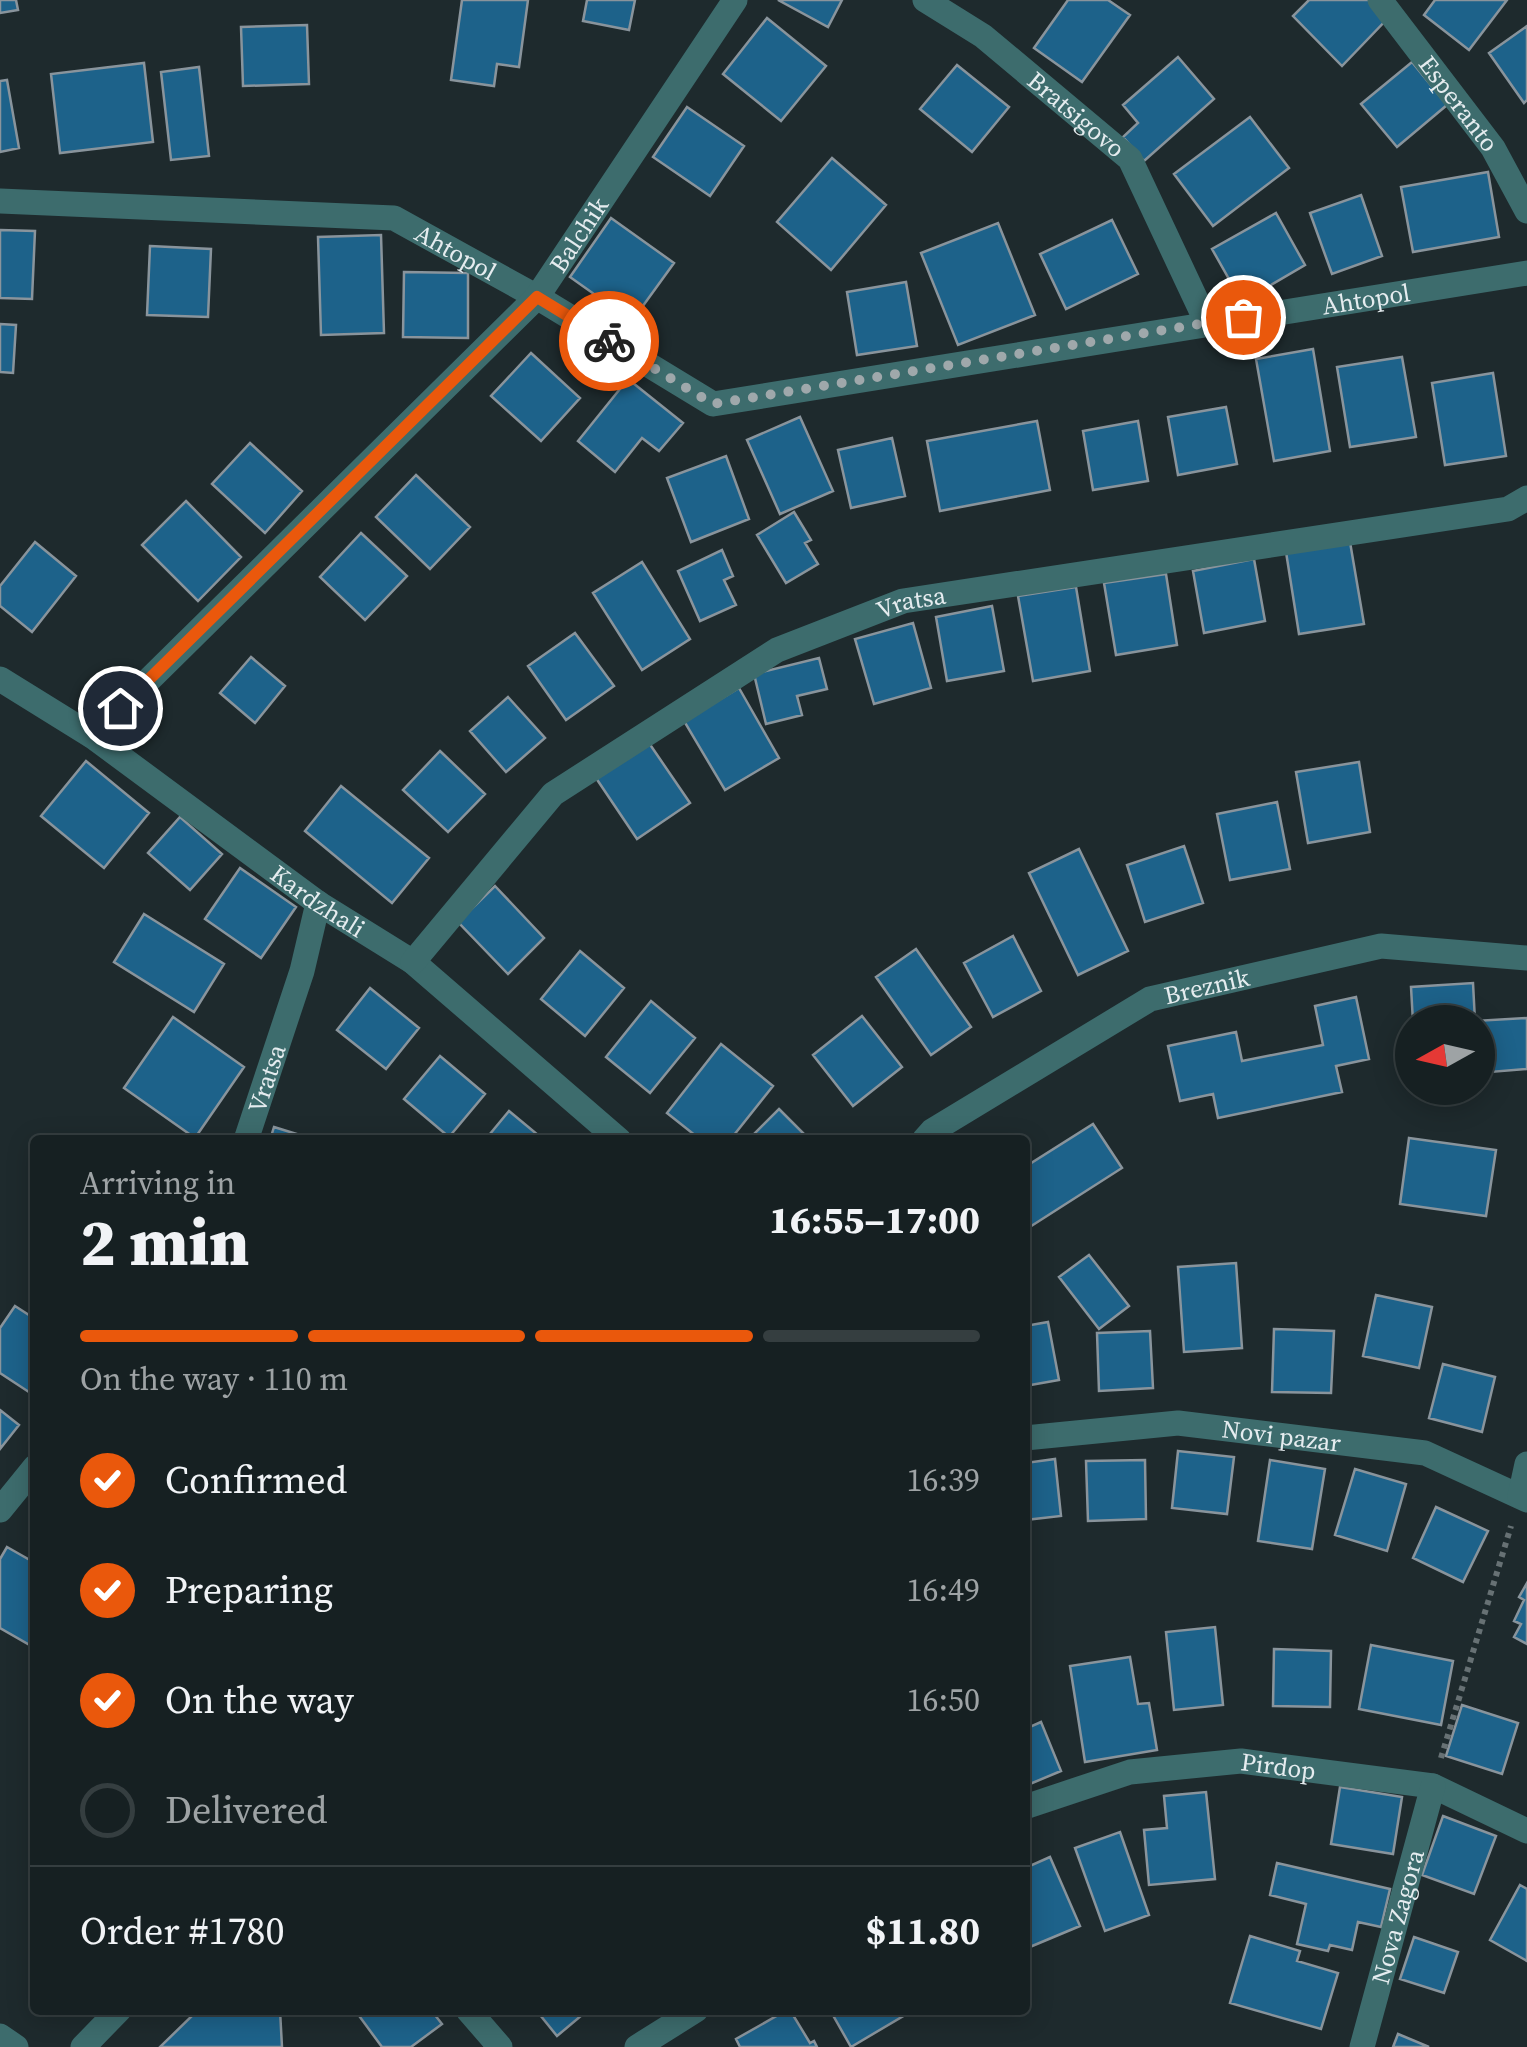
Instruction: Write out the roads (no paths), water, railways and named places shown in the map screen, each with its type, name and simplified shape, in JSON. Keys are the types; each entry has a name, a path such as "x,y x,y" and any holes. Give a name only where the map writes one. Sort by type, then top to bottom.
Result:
{"street":[{"name":"Balchik","path":"92,736 537,297 736,0"},
{"name":"Bratsigovo","path":"925,0 983,36 1130,158 1207,323"},
{"name":"Esperanto","path":"1380,0 1493,148 1527,212"},
{"name":"Ahtopol","path":"0,200 394,218 537,297 713,404 1527,272"},
{"name":"Vratsa","path":"412,962 552,794 777,650 903,602 1508,509 1527,498"},
{"name":"Kardzhali","path":"0,679 92,736 318,902 412,962 613,1135"},
{"name":"Vratsa","path":"248,1135 302,972 318,902"},
{"name":"Breznik","path":"928,1135 1150,999 1381,946 1527,958"},
{"name":"Novi pazar","path":"1030,1438 1178,1423 1425,1452 1524,1498"},
{"path":"1524,1498 1527,1464"},
{"path":"0,1510 30,1472"},
{"name":"Pirdop","path":"1030,1805 1130,1772 1241,1761 1433,1786 1527,1831"},
{"name":"Nova Zagora","path":"1362,2047 1433,1786"},
{"path":"83,2047 114,2015"},
{"path":"472,2015 500,2047"},
{"path":"637,2047 688,2015"},
{"path":"0,2036 16,2047"}]}
